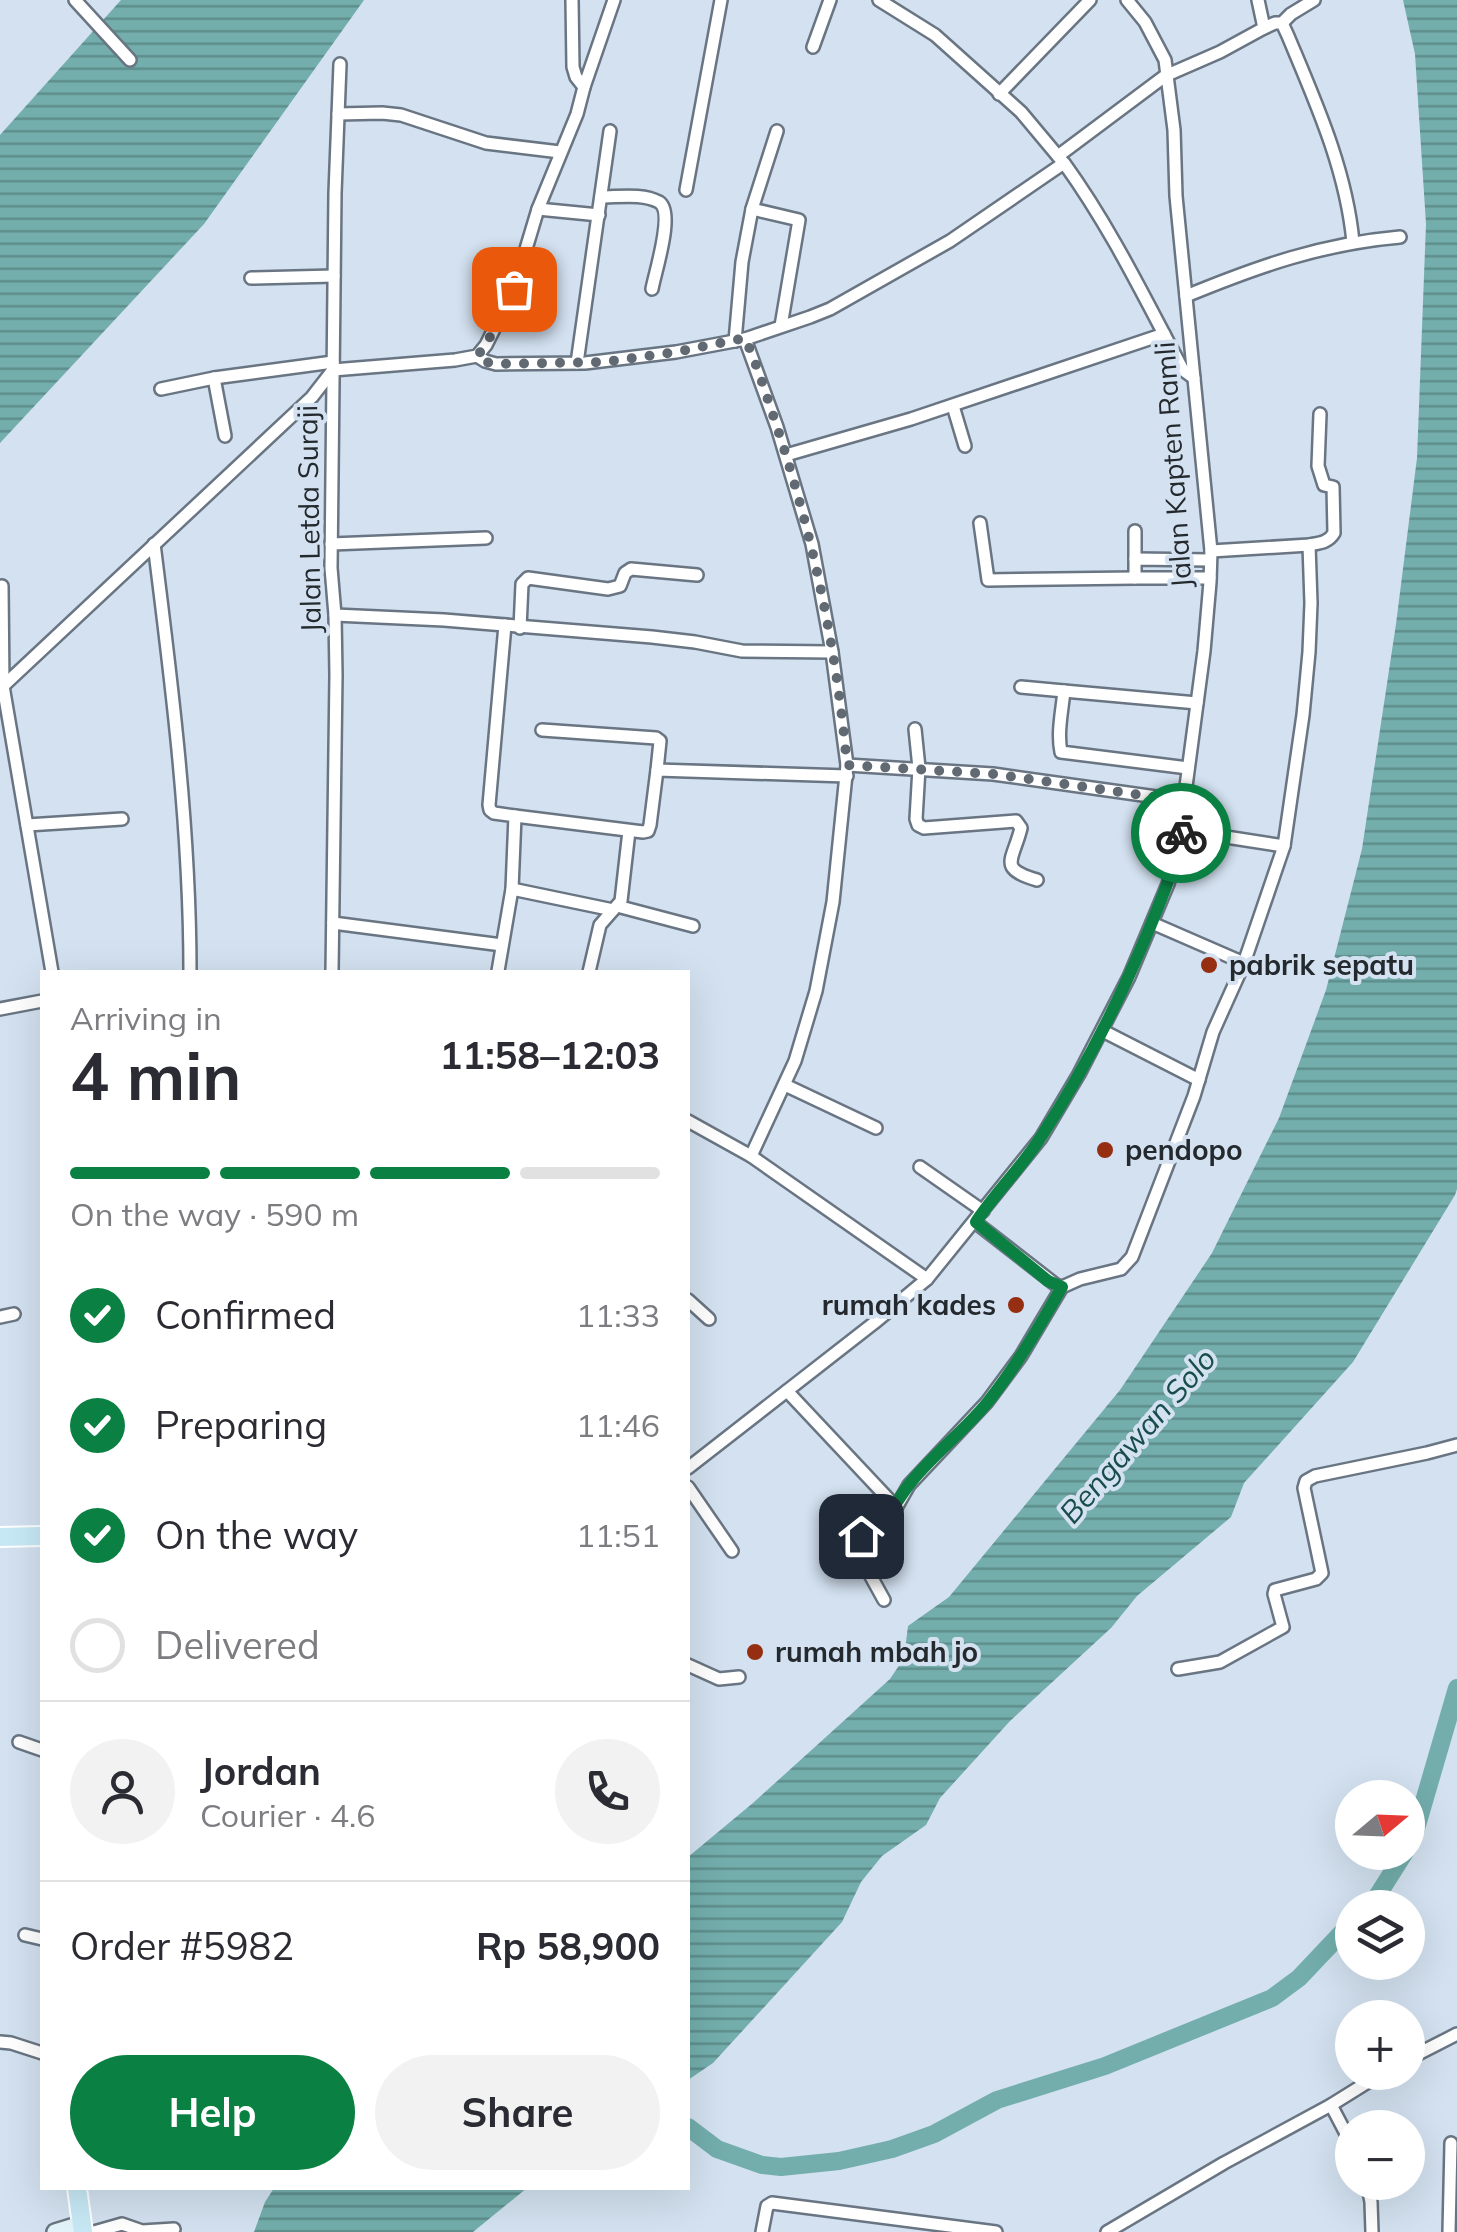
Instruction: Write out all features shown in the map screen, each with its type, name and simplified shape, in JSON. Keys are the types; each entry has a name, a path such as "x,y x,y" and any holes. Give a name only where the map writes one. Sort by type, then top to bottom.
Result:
{"main road":[{"path":"0,1528 40,1526"},
{"path":"0,1537 40,1536"},
{"path":"55,2232 86,2229 77,2190"}],"street":[{"path":"75,0 130,60"},
{"path":"572,0 573,67 584,87"},
{"path":"161,389 214,378 333,366 430,363 477,356 514,289 538,209 577,114 614,0"},
{"path":"686,190 721,0"},
{"path":"813,47 830,0"},
{"path":"879,0 898,4 1021,112 1094,204 1182,370 1194,378"},
{"path":"1000,94 1090,0"},
{"name":"Jalan Kapten Ramli","path":"690,1466 926,1280 979,1216 1040,1138 1103,1031 1178,854 1210,555 1165,60 1134,6 1126,0"},
{"path":"1258,0 1264,28"},
{"path":"1282,23 1314,0"},
{"path":"477,356 496,364 630,358 740,340 830,309 974,225 1165,76 1275,22 1282,23"},
{"path":"1282,23 1321,115 1346,190 1353,242"},
{"name":"Jalan Letda Suraji","path":"332,970 336,615 331,544 340,64"},
{"path":"338,114 401,116 486,143 560,152"},
{"path":"577,363 610,131"},
{"path":"750,1156 804,1035 833,902 847,771 832,652 812,544 786,456 740,340 742,262 752,209 777,131"},
{"path":"601,196 634,196 660,203 664,208 666,224 652,289"},
{"path":"538,209 598,215"},
{"path":"752,209 798,218 800,223 781,326"},
{"path":"1186,296 1282,259 1353,242 1400,237"},
{"path":"251,278 334,276"},
{"path":"786,456 953,406 1164,334"},
{"path":"2,688 312,397 333,366"},
{"path":"214,378 224,436"},
{"path":"953,406 965,446"},
{"path":"1135,558 1324,543 1334,533 1333,487 1324,485 1318,466 1320,414"},
{"path":"980,524 988,580 1210,578"},
{"path":"1135,531 1135,578"},
{"path":"331,544 486,538"},
{"path":"154,544 175,722 190,912 190,970"},
{"path":"884,1600 861,1560 857,1540 873,1531 896,1507 909,1485 1011,1371 1062,1287 1121,1269 1132,1257 1176,1147 1213,1032 1244,963 1284,846 1309,652 1309,545"},
{"path":"520,628 522,584 528,578 608,589 620,586 624,573 631,569 697,575"},
{"path":"2,586 2,688 52,970"},
{"path":"336,615 666,638 742,652 832,652"},
{"path":"505,625 490,810 648,830 660,741 542,730"},
{"path":"1022,687 1197,702"},
{"path":"1064,691 1060,752 1188,768"},
{"path":"915,729 918,825 924,828 1016,822 1021,828 1012,869 1037,880"},
{"path":"657,770 919,768 993,774 1184,801"},
{"path":"498,970 512,889 515,816"},
{"path":"26,825 122,820"},
{"path":"589,970 600,925 621,901 629,830"},
{"path":"1181,830 1284,846"},
{"path":"512,889 693,926"},
{"path":"333,923 502,945"},
{"path":"1152,923 1244,963"},
{"path":"0,1010 40,1001"},
{"path":"1103,1031 1199,1080"},
{"path":"784,1084 876,1128"},
{"path":"690,1122 750,1156 926,1280"},
{"path":"920,1167 1048,1281 1062,1287"},
{"path":"690,1302 709,1319"},
{"path":"0,1317 14,1314"},
{"path":"787,1391 896,1507"},
{"path":"1178,1669 1220,1662 1280,1628 1284,1624 1275,1590 1316,1579 1322,1573 1304,1488 1306,1481 1314,1476 1457,1445"},
{"path":"690,1490 732,1551"},
{"path":"690,1665 718,1679 739,1677"},
{"path":"19,1742 40,1749"},
{"path":"25,1935 40,1939"},
{"path":"1425,2050 1457,2034"},
{"path":"0,2042 40,2051"},
{"path":"1107,2232 1356,2090"},
{"path":"1332,2105 1335,2111"},
{"path":"1449,2232 1451,2143"},
{"path":"1371,2200 1372,2232"},
{"path":"762,2232 767,2206 772,2203 996,2232"},
{"path":"86,2229 122,2224 142,2231 174,2229"}],"water":[{"path":"121,0 364,0 204,224 0,443 0,135"},
{"name":"Bengawan Solo","path":"1403,0 1457,0 1455,1195 1353,1362 1244,1483 1231,1517 1137,1596 1111,1628 1010,1721 940,1798 926,1825 882,1856 861,1882 842,1922 713,2063 690,2079 690,1855 890,1679 904,1658 908,1626 949,1597 1120,1390 1212,1253 1279,1118 1326,990 1362,849 1417,458 1426,224 1415,54"},
{"path":"273,2190 525,2190 473,2232 254,2232"}],"waterway":[{"path":"1425,1798 1457,1688"},
{"path":"1381,1890 1394,1870"},
{"path":"690,2129 717,2149 762,2165 781,2167 839,2161 892,2149 934,2134 997,2100 1105,2066 1272,1998 1299,1978 1335,1940"}],"way so far":[{"path":"514,289 477,356 485,362 604,362 745,338 812,544 847,765 993,774 1184,801 1181,833"}],"place":[{"name":"pabrik sepatu","path":"1209,965"},
{"name":"pendopo","path":"1105,1150"},
{"name":"rumah kades","path":"1016,1305"},
{"name":"rumah mbah jo","path":"755,1652"}],"route":[{"path":"861,1536 873,1531 897,1506 909,1485 987,1402 1021,1356 1062,1287 1048,1281 976,1222 1040,1138 1103,1031 1168,884 1181,833"}]}
